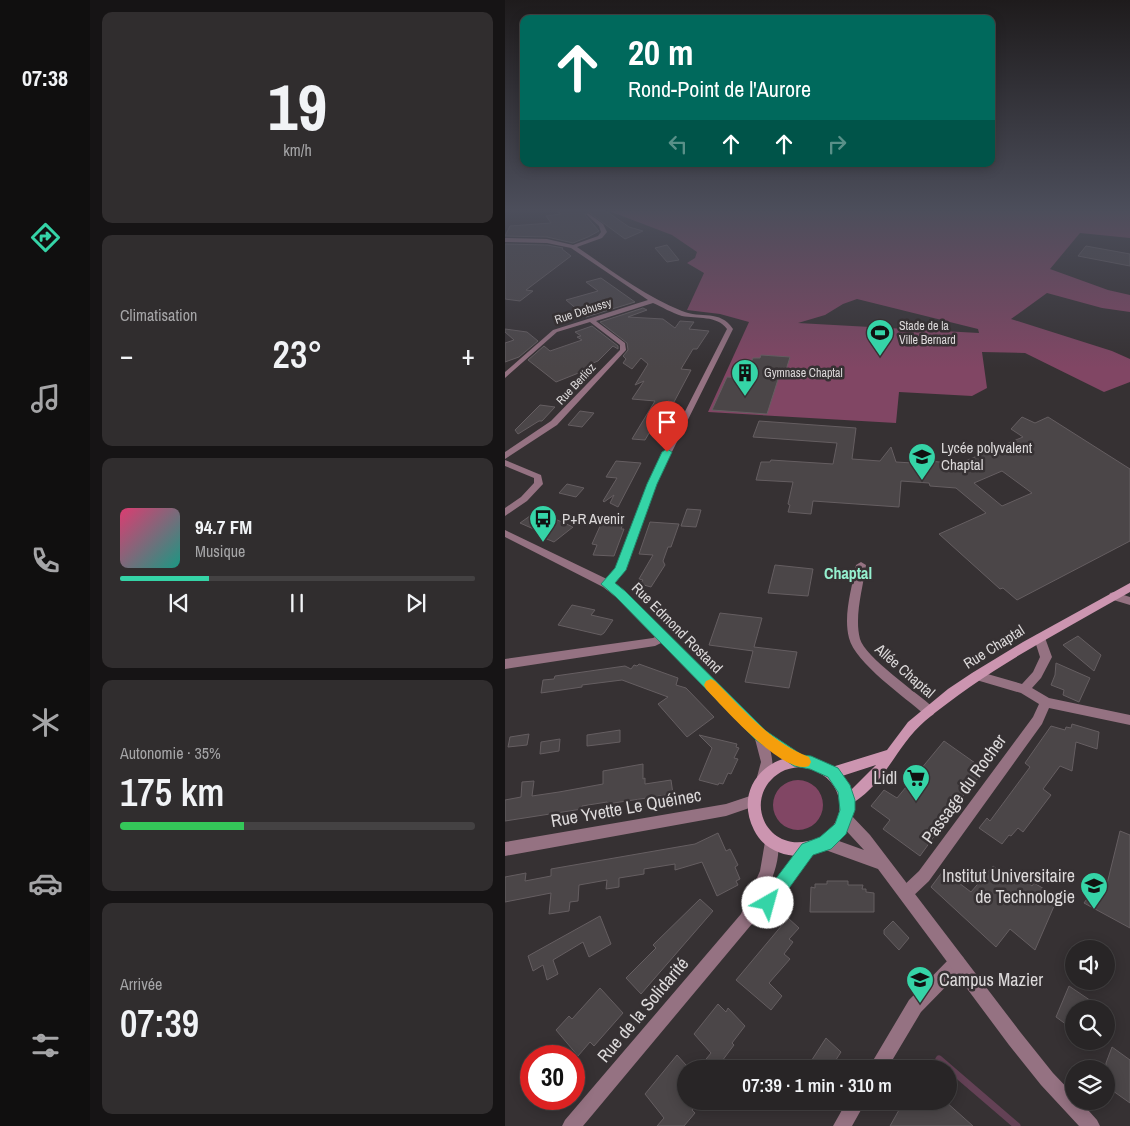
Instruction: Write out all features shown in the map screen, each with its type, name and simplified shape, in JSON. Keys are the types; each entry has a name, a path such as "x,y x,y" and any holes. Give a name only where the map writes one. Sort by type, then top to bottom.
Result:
{"main road":[{"name":"Rue Chaptal","path":"847,800 858,795 872,781 909,730 929,711 977,676 1130,587"},
{"path":"833,773 890,755"},
{"path":"799,761 811,762 833,773 845,790 847,800 845,819 841,828 825,843 808,850 788,848 771,841 760,830 754,816 753,801 757,788 774,769 799,761"}],"street":[{"path":"598,264 653,301 683,314 717,318 726,323 730,329 652,484 621,570 607,584"},
{"name":"Rue Debussy","path":"505,376 555,331 653,301"},
{"name":"Rue Berlioz","path":"505,456 554,423 623,350 623,344 591,320"},
{"path":"505,463 538,477 539,484 524,499 505,513"},
{"name":"Rue Edmond Rostand","path":"505,533 607,584 620,594 761,736 799,761"},
{"name":"Allée Chaptal","path":"861,565 854,637 858,648 866,658 929,711"},
{"path":"1114,596 1130,601"},
{"path":"505,664 655,642 663,637"},
{"path":"1024,689 1037,675 1046,657 1040,638"},
{"path":"977,676 1024,689 1046,702 1130,720"},
{"name":"Passage du Rocher","path":"906,893 925,876 1038,720 1046,702"},
{"path":"761,736 767,762 764,778"},
{"name":"Rue Yvette Le Quéinec","path":"505,849 726,810 753,801"},
{"path":"845,819 860,834 906,893 957,963 1047,1079 1091,1126"},
{"name":"Rue de la Solidarité","path":"746,920 766,877 771,856 771,841"},
{"path":"825,843 883,864"},
{"name":"Rue de la Solidarité","path":"571,1126 746,920 768,903 808,850"},
{"path":"882,1060 915,1006 957,963"},
{"path":"842,1126 852,1110"}],"shaded area":[{"path":"688,264 1055,264 1050,269 1108,290 1130,295 1130,312 1102,308 1047,293 1011,319 1112,351 1130,359 1130,382 1104,392 1025,353 982,352 987,388 972,396 899,392 896,423 708,412 749,322 720,314 687,310 704,273","holes":["857,299 978,329 979,333 798,323 825,315 843,304"]},
{"path":"798,780 807,782 818,791 823,805 821,814 812,825 798,830 789,828 778,819 773,805 775,796 784,785"}],"building":[{"path":"505,264 561,264 526,290 533,291 520,301 505,299"},
{"path":"1117,264 1130,264 1130,266"},
{"path":"601,278 635,302 586,317 566,300 598,291 586,282"},
{"path":"643,308 647,310 628,317 663,319 675,328 680,321 694,322 689,329 709,331 697,349 693,349 681,369 691,370 674,402 668,401 645,440 632,439 655,401 632,399 644,381 635,385 648,364 641,358 632,369 623,363 626,359 623,356 628,350 627,343 600,322"},
{"path":"592,326 618,346 618,349 613,346 598,361 588,365 591,368 556,382 528,360 544,346 550,351 582,340 577,337 581,336 575,332"},
{"path":"505,329 527,332 538,341 519,357 505,362 505,343 514,340 505,332"},
{"name":"Gymnase Chaptal","path":"761,355 790,357 786,370 781,370 767,414 712,410 727,377 744,378 753,358 760,358"},
{"path":"540,405 555,407 542,421 518,434 515,430"},
{"path":"580,411 594,413 582,427 568,425"},
{"path":"1022,417 1035,423 1048,417 1130,469 1130,541 1017,600 1003,588 1000,589 939,534 986,513 956,488 930,486 929,483 901,481 899,507 813,501 811,514 788,512 793,482 756,480 761,462 770,462 771,460 833,464 837,443 753,437 759,421 856,428 852,459 880,461 891,447 896,462 930,464 930,461 958,464 1023,437 1011,429","holes":["1002,471 1032,493 1002,506 974,483"]},
{"path":"616,461 641,463 618,507 610,503 614,495 603,501 617,478 606,477"},
{"path":"567,484 584,488 576,497 559,493"},
{"path":"687,509 701,510 696,527 681,526"},
{"path":"537,511 573,527 554,542 542,537 545,534 520,523"},
{"path":"605,515 626,516 621,529 624,529 614,556 593,555 597,545 592,544"},
{"path":"650,522 679,524 671,547 668,547 663,561 665,565 651,587 640,584 643,580 639,579 653,555 639,554"},
{"path":"775,565 813,569 808,596 768,593"},
{"path":"572,605 595,610 591,615 613,620 601,635 558,625"},
{"path":"720,613 762,618 754,647 797,652 789,688 745,682 753,651 709,645"},
{"path":"1078,636 1101,655 1094,671 1063,645"},
{"path":"1056,663 1090,678 1079,702 1063,695 1064,690 1051,685 1055,675"},
{"path":"639,664 678,678 676,685 686,688 714,717 687,737 658,704 668,697 622,680 541,693 543,680 554,679 555,676 625,666 631,669 634,665 637,666"},
{"path":"1072,724 1099,732 1097,749 1076,742 1072,771 1060,766 1043,789 1051,795 1023,832 1018,828 1002,844 979,828 987,818 990,821 1030,767 1025,763 1051,726 1065,730 1066,727 1071,728"},
{"path":"620,730 620,742 587,746 587,735"},
{"path":"529,734 527,745 508,747 510,737"},
{"path":"699,735 737,744 736,747 739,748 734,758 738,759 731,774 728,773 723,784 719,783 718,785 699,780 712,748"},
{"path":"560,739 559,751 540,754 541,742"},
{"name":"Lidl","path":"944,741 985,770 963,796 920,856 883,829 890,820 871,806 884,790 897,798"},
{"path":"643,764 645,784 671,780 673,794 582,806 582,809 505,821 505,800 521,797 522,782 534,781 532,796 559,792 603,784 603,771"},
{"path":"1120,831 1130,835 1130,928 1084,903 1099,882 1107,884"},
{"path":"718,833 726,851 730,849 738,865 735,867 740,879 736,881 738,885 717,896 702,862 675,870 675,864 644,869 644,874 619,878 619,887 606,889 607,880 579,885 578,901 570,902 569,911 549,914 551,893 505,902 505,877 526,873 525,881 551,876 551,869 695,844"},
{"path":"993,866 1004,875 1010,868 1032,886 1034,883 1058,897 1035,950 1010,929 996,947 931,887 943,871 971,892"},
{"path":"827,881 848,881 848,885 863,885 862,889 866,889 866,892 874,893 874,912 810,912 811,887 815,888 815,884 827,884"},
{"path":"700,899 713,911 641,994 626,978 656,948 653,945"},
{"path":"600,916 611,944 589,957 583,942 553,960 558,974 547,980 543,965 533,971 528,956"},
{"path":"788,918 799,928 789,939 793,942 784,954 790,959 769,983 782,996 771,1010 736,980"},
{"path":"893,921 909,938 899,950 884,934 884,930"},
{"path":"600,988 623,1013 594,1046 590,1042 585,1048 585,1045 569,1045 556,1030 569,1016 572,1019"},
{"path":"1067,990 1075,990 1090,1000 1065,1000 1065,1024 1056,1017"},
{"path":"718,1004 726,1012 728,1008 745,1026 732,1043 734,1045 723,1060 705,1060 711,1053 694,1034"},
{"path":"826,1038 841,1052 836,1060 812,1060"},
{"path":"1115,1049 1130,1060 1130,1103 1115,1092 1115,1060 1107,1060 1111,1050"},
{"path":"677,1055 682,1060 677,1060 677,1110 692,1110 695,1113 684,1126 657,1126 664,1118 645,1094"},
{"path":"899,1110 955,1110 973,1126 890,1126"}],"waterway":[{"path":"939,1059 1017,1126"}],"slow traffic":[{"path":"711,685 761,736 799,761 804,762"}],"place":[{"name":"Stade de la Ville Bernard","path":"880,357"},
{"name":"Gymnase Chaptal","path":"745,397"},
{"name":"Lycée polyvalent Chaptal","path":"922,481"},
{"name":"P+R Avenir","path":"543,543"},
{"name":"Lidl","path":"916,802"},
{"name":"Institut Universitaire de Technologie","path":"1094,910"},
{"name":"Campus Mazier","path":"920,1004"}],"district":[{"name":"Chaptal","path":"848,573"}],"route":[{"path":"667,452 652,484 621,570 607,584 620,594 761,736 799,761 823,766 833,773 845,790 847,810 841,828 825,843 808,850 768,903"}]}
